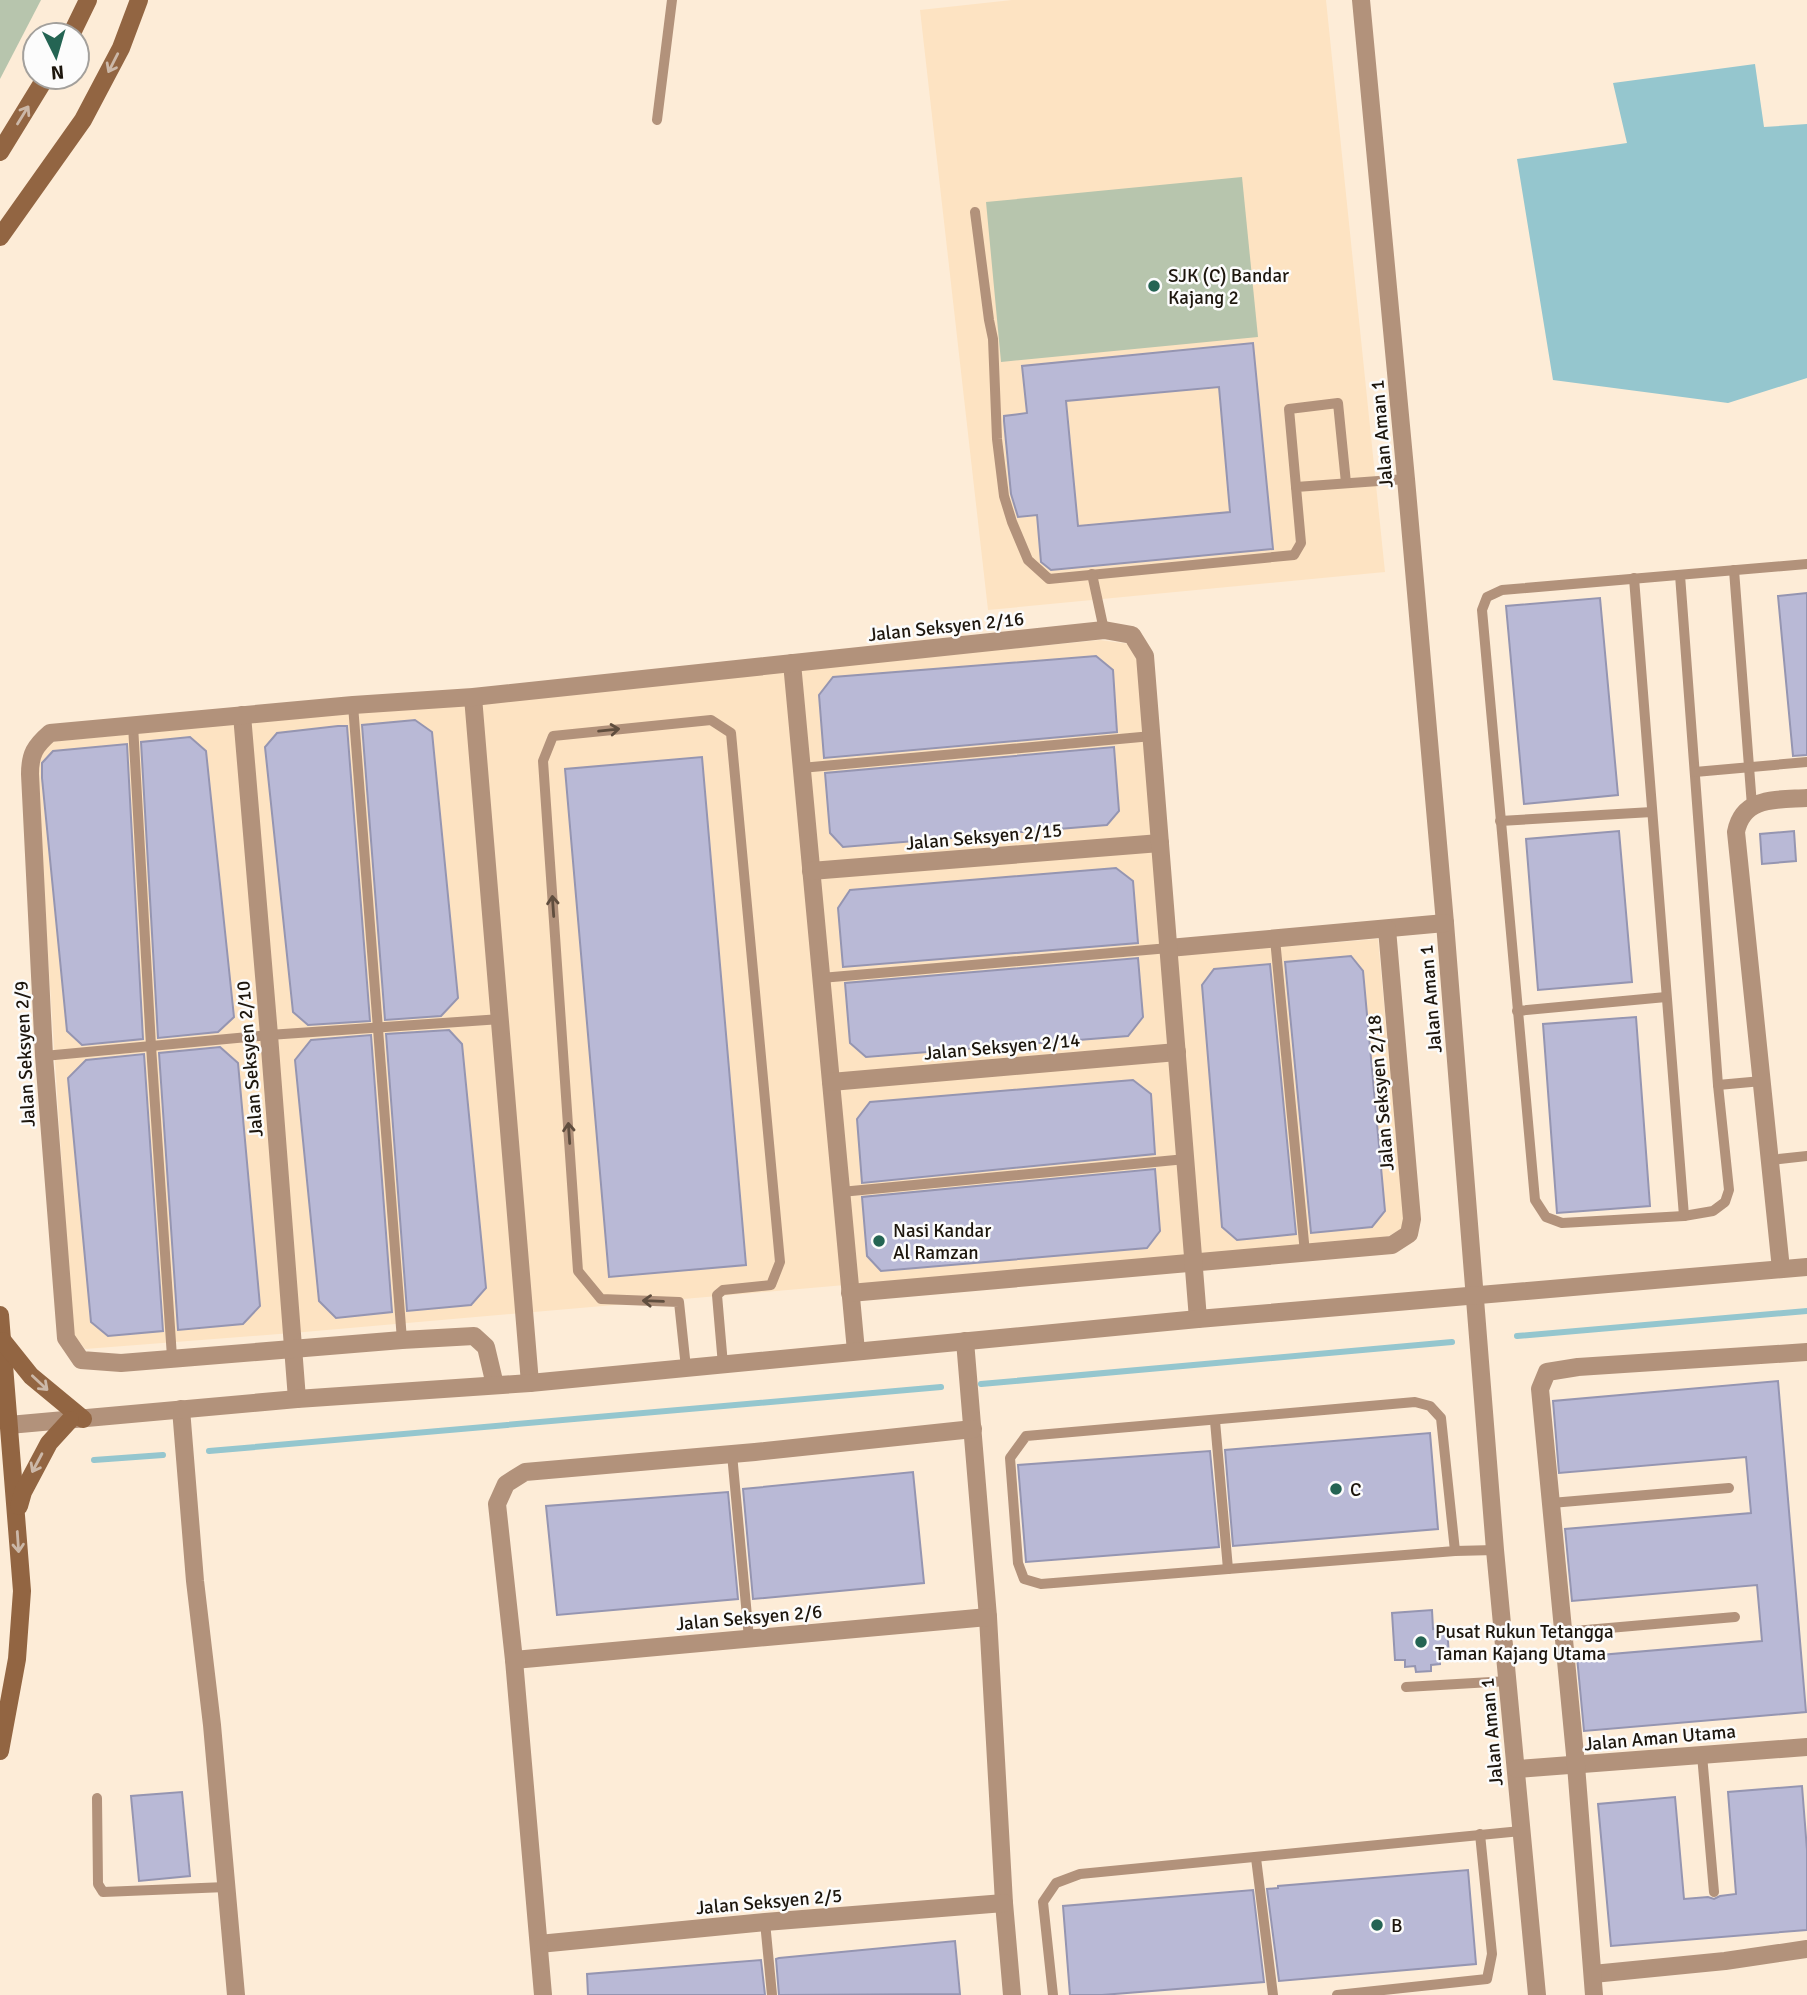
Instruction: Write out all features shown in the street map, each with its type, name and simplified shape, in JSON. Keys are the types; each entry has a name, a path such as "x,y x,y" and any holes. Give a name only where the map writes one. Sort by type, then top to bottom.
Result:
{"street":[{"path":"78,21 88,0"},
{"path":"0,237 83,121 121,48 139,0"},
{"name":"Jalan Aman 1","path":"1361,0 1406,479 1495,1550 1537,1995"},
{"path":"0,152 37,91"},
{"path":"1104,631 1132,635 1146,656 1198,1319"},
{"name":"Jalan Seksyen 2/16","path":"39,742 50,733 473,696 1104,631"},
{"path":"792,663 856,1351"},
{"path":"473,696 530,1383"},
{"name":"Jalan Seksyen 2/10","path":"242,715 297,1399"},
{"name":"Jalan Seksyen 2/9","path":"39,742 31,752 30,774 44,1056 66,1338 81,1360 121,1363 172,1357"},
{"path":"1781,1269 1736,832 1738,820 1747,808 1774,800 1807,798"},
{"name":"Jalan Seksyen 2/15","path":"811,871 1160,842"},
{"path":"1169,948 1445,923"},
{"name":"Jalan Seksyen 2/18","path":"1304,1253 1392,1245 1409,1234 1412,1219 1387,929"},
{"name":"Jalan Seksyen 2/14","path":"831,1082 1177,1052"},
{"path":"850,1293 1304,1253"},
{"path":"3,1427 297,1399 530,1383 1198,1319 1807,1267"},
{"path":"0,1315 3,1427 16,1514 22,1591 17,1659 0,1751"},
{"path":"172,1357 474,1336 486,1347 495,1385"},
{"path":"2,1340 31,1376 77,1420"},
{"path":"965,1341 988,1617 1003,1902 1012,1995"},
{"path":"1594,1995 1576,1765 1539,1389 1547,1372 1578,1367 1807,1352"},
{"path":"181,1409 195,1581 212,1725 236,1995"},
{"path":"16,1514 23,1492 49,1443 77,1420"},
{"path":"543,1995 514,1660 497,1504 506,1484 525,1472 973,1429"},
{"name":"Jalan Seksyen 2/6","path":"514,1660 988,1617"},
{"name":"Jalan Aman Utama","path":"1517,1769 1807,1746"},
{"name":"Jalan Seksyen 2/5","path":"539,1944 1003,1902"},
{"path":"1593,1974 1725,1961 1807,1949"}],"lane":[{"path":"657,120 672,0"},
{"path":"975,212 993,339 997,439 1004,496 1028,560 1049,579 1294,555 1301,543 1289,408 1338,403 1346,483"},
{"path":"1296,487 1406,479"},
{"path":"1680,575 1718,1085 1729,1190 1725,1202 1713,1211 1684,1216 1562,1223 1546,1217 1535,1200 1482,610 1487,597 1502,590 1807,564"},
{"path":"1734,570 1752,806"},
{"path":"1092,575 1104,631"},
{"path":"1634,579 1684,1216"},
{"path":"352,705 402,1340"},
{"path":"686,1368 679,1302 601,1299 578,1271 543,761 553,736 710,720 732,733 780,1262 771,1285 723,1290 717,1295 723,1365"},
{"path":"133,725 172,1357"},
{"path":"801,768 1152,736"},
{"path":"1695,772 1807,762"},
{"path":"1500,821 1652,812"},
{"path":"1275,939 1304,1253"},
{"path":"821,978 1169,948"},
{"path":"1517,1011 1666,997"},
{"path":"44,1056 377,1026 501,1019"},
{"path":"1718,1085 1762,1082"},
{"path":"1770,1160 1807,1156"},
{"path":"841,1192 1186,1159"},
{"path":"1455,1551 1441,1418 1430,1406 1415,1402 1026,1436 1010,1458 1018,1563 1024,1579 1041,1584 1495,1550"},
{"path":"1215,1421 1228,1569"},
{"path":"732,1454 749,1639"},
{"path":"1550,1503 1729,1488"},
{"path":"1563,1632 1735,1617"},
{"path":"1406,1687 1508,1682"},
{"path":"1702,1755 1714,1892"},
{"path":"97,1798 98,1884 103,1892 226,1887"},
{"path":"1053,1995 1043,1902 1056,1884 1080,1874 1521,1830"},
{"path":"1337,1995 1487,1979 1492,1954 1480,1834"},
{"path":"1256,1858 1273,1995"},
{"path":"765,1922 772,1995"}],"shaded area":[{"name":"SJK (C) Bandar Kajang 2","path":"1012,0 1326,0 1385,572 988,610 920,10"},
{"path":"1100,640 1130,644 1138,658 1162,956 1378,939 1404,1219 1401,1229 1385,1238 304,1332 85,1349 73,1334 36,774 39,755 51,742"}],"green space":[{"path":"0,0 41,0 30,21 21,21 21,39 0,79"},
{"path":"1242,177 1258,337 1001,362 986,202"}],"water":[{"path":"1755,64 1764,127 1807,124 1807,378 1728,403 1553,380 1517,159 1627,143 1613,83"}],"building":[{"path":"1253,343 1273,549 1051,570 1041,562 1037,515 1018,517 1011,494 1004,416 1027,413 1022,366","holes":["1219,387 1230,512 1078,526 1066,401"]},
{"path":"1807,593 1807,755 1793,756 1778,596"},
{"path":"1600,598 1618,795 1524,804 1506,606"},
{"path":"1096,656 1113,670 1117,732 824,758 819,695 833,677"},
{"path":"415,720 432,732 458,998 441,1016 385,1020 362,725"},
{"path":"347,726 370,1021 308,1025 293,1012 265,747 277,733"},
{"path":"190,737 206,751 234,1017 218,1032 158,1038 141,742"},
{"path":"127,744 143,1039 82,1045 67,1031 42,763 53,751"},
{"path":"1114,747 1119,811 1107,825 843,847 830,833 825,773"},
{"path":"702,757 746,1265 609,1277 565,769"},
{"path":"1619,831 1632,982 1538,990 1526,839"},
{"path":"1794,831 1796,861 1762,864 1760,834"},
{"path":"1116,868 1133,881 1138,943 843,967 838,908 850,890"},
{"path":"1351,956 1363,971 1385,1211 1372,1227 1311,1233 1285,962"},
{"path":"1138,958 1143,1017 1128,1036 866,1057 850,1043 845,983"},
{"path":"1270,964 1296,1234 1237,1240 1222,1227 1202,985 1214,969"},
{"path":"1636,1017 1650,1206 1557,1213 1543,1024"},
{"path":"449,1030 462,1044 486,1288 471,1305 407,1311 386,1034"},
{"path":"371,1035 392,1312 336,1318 319,1301 295,1060 311,1040"},
{"path":"220,1047 238,1063 260,1306 243,1324 178,1330 159,1053"},
{"path":"144,1054 163,1331 108,1336 91,1322 68,1078 86,1060"},
{"path":"1133,1080 1151,1094 1155,1154 862,1183 857,1119 870,1102"},
{"path":"1155,1169 1160,1231 1147,1248 881,1271 867,1256 862,1197"},
{"path":"1778,1381 1806,1712 1584,1731 1577,1657 1762,1641 1757,1585 1572,1601 1565,1529 1751,1513 1746,1457 1559,1473 1553,1401"},
{"name":"C","path":"1430,1433 1438,1529 1233,1546 1225,1450"},
{"path":"1210,1451 1219,1547 1026,1562 1018,1465"},
{"path":"913,1472 924,1583 753,1599 743,1489"},
{"path":"728,1492 738,1599 557,1615 546,1506"},
{"name":"Pusat Rukun Tetangga Taman Kajang Utama","path":"1432,1610 1433,1629 1447,1627 1449,1656 1440,1657 1440,1664 1431,1665 1431,1671 1416,1672 1415,1666 1405,1667 1405,1660 1395,1660 1392,1613"},
{"path":"1802,1786 1807,1850 1807,1930 1611,1946 1598,1804 1675,1797 1684,1899 1714,1899 1736,1894 1728,1792"},
{"path":"182,1792 190,1876 139,1881 131,1796"},
{"name":"B","path":"1468,1870 1476,1964 1279,1981 1267,1889"},
{"path":"1253,1890 1264,1982 1102,1995 1070,1995 1063,1906"},
{"path":"955,1941 960,1994 779,1995 776,1959 779,1958"},
{"path":"761,1960 765,1995 588,1995 587,1974"}],"waterway":[{"path":"1517,1336 1807,1311"},
{"path":"981,1384 1452,1342"},
{"path":"209,1451 941,1387"},
{"path":"94,1460 163,1455"}],"place":[{"name":"SJK (C) Bandar Kajang 2","path":"1154,286"},
{"name":"Nasi Kandar Al Ramzan","path":"879,1241"},
{"name":"C","path":"1336,1489"},
{"name":"Pusat Rukun Tetangga Taman Kajang Utama","path":"1421,1642"},
{"name":"B","path":"1377,1925"}]}
